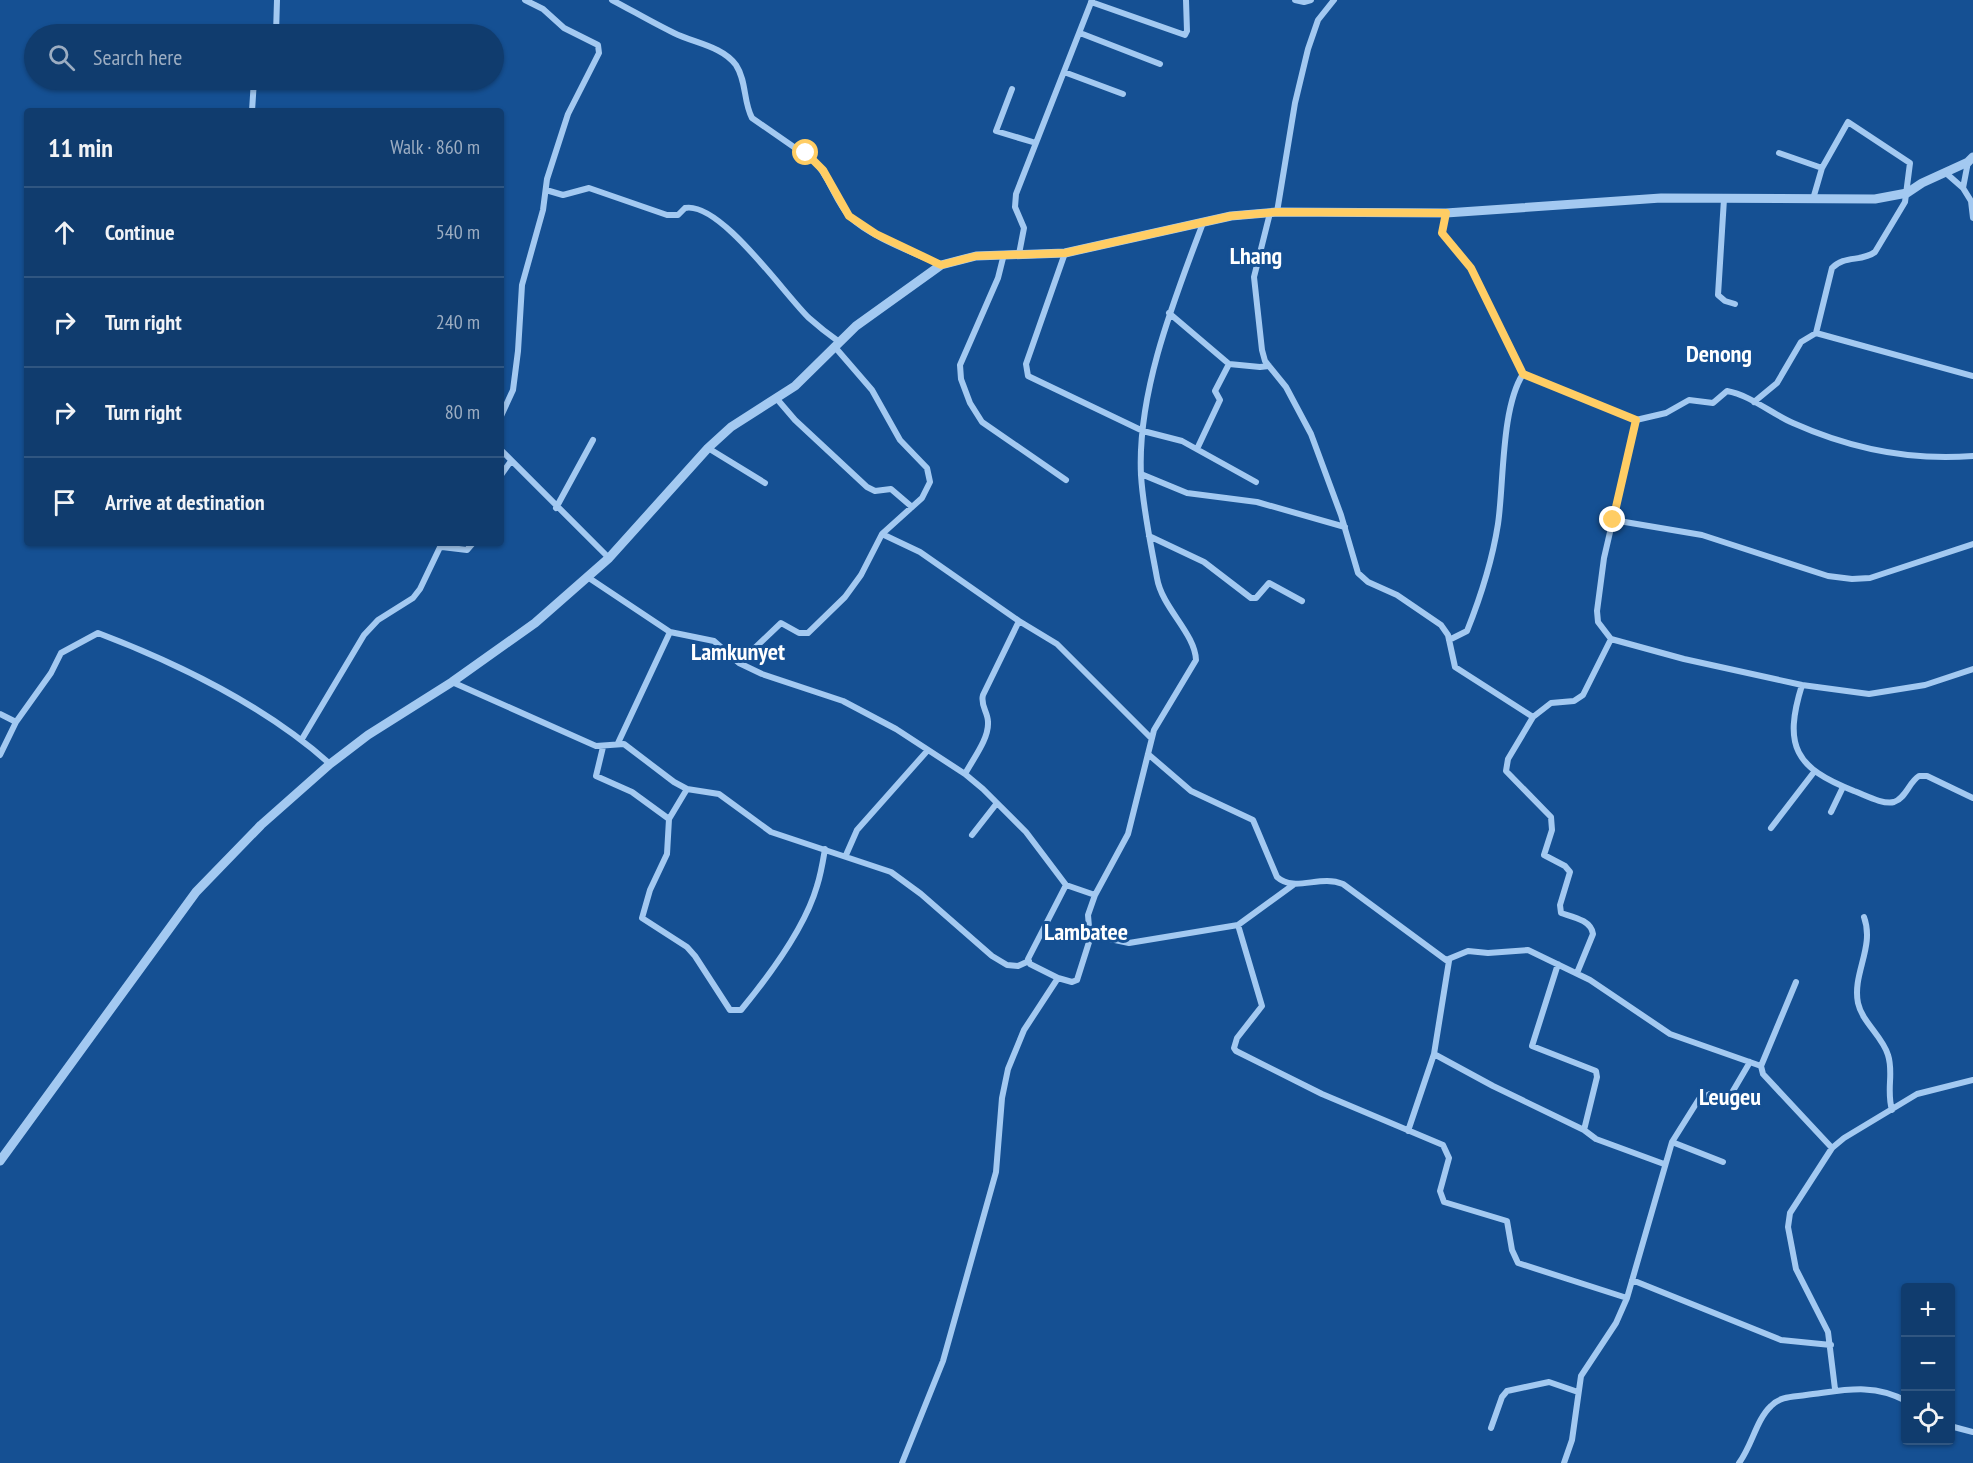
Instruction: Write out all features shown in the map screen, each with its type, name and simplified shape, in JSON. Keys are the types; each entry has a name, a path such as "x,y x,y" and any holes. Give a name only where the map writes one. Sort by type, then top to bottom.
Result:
{"street":[{"path":"276,24 277,0"},
{"path":"504,410 513,390 522,285 543,210 546,190 568,114 598,56 599,47 561,26 543,9 525,0"},
{"path":"612,0 673,33 719,51 732,60 743,78 747,108 752,118 806,153 823,170 849,216 876,234 941,265"},
{"path":"1019,254 1024,228 1015,207 1016,194 1092,1 1185,35 1187,31 1186,0"},
{"path":"1295,0 1304,2 1311,0"},
{"path":"1335,0 1318,20 1308,49 1274,212 1254,277 1262,350 1269,366 1286,387 1311,434 1345,527 1358,573 1368,582 1397,595 1427,614 1446,629 1455,667 1533,717"},
{"path":"1080,33 1160,64"},
{"path":"1064,72 1123,94"},
{"path":"1012,89 996,131 1036,143"},
{"path":"252,108 253,90"},
{"path":"1754,402 1777,383 1801,342 1815,333 1832,268 1840,261 1873,254 1905,201 1911,166 1909,161 1850,121 1845,123 1822,168 1813,199"},
{"path":"1779,153 1822,168"},
{"path":"0,1161 196,892 261,825 330,764 368,735 452,682 535,624 609,558 708,448 731,427 795,386 835,344 941,265 965,258 1004,254 1065,253 1231,216 1274,212 1446,213 1652,198 1867,200 1906,193 1971,160"},
{"path":"1963,188 1971,160"},
{"path":"1947,174 1963,188 1972,201 1973,218"},
{"path":"546,190 563,195 589,188 668,215 678,215 685,208 699,208 732,231 835,344 872,390 900,440 927,468 931,476 927,489 912,507 882,534 861,575 845,597 808,633 799,633 781,623 739,663"},
{"path":"1724,199 1718,295 1725,301 1735,304"},
{"path":"1446,213 1442,233 1471,268 1523,374 1636,420 1666,413 1689,400 1713,403 1727,391 1798,425 1851,445 1898,454 1973,456"},
{"path":"1029,961 1058,978 1072,982 1077,980 1091,935 1088,920 1095,895 1128,834 1151,738 1157,723 1196,660 1192,645 1160,591 1149,536 1141,474 1143,430 1156,359 1169,313 1203,223"},
{"path":"1065,253 1026,364 1026,374 1143,430 1182,441 1256,482"},
{"path":"1004,254 998,278 960,365 961,379 970,403 982,422 1066,480"},
{"path":"1169,313 1229,364 1260,368 1269,366"},
{"path":"1815,333 1973,376"},
{"path":"1197,449 1220,400 1215,391 1229,364"},
{"path":"1449,640 1467,631 1482,595 1498,523 1512,396 1523,374"},
{"path":"777,399 795,420 867,487 875,491 891,489 912,507"},
{"path":"1636,420 1604,558 1597,617 1600,626 1611,639 1683,659 1802,686 1869,694 1925,685 1973,669"},
{"path":"556,508 593,440"},
{"path":"708,448 765,483"},
{"path":"504,453 556,508 609,558"},
{"path":"504,472 511,461"},
{"path":"1141,474 1194,495 1257,502 1345,527"},
{"path":"1613,520 1702,535 1828,576 1852,579 1870,578 1973,544"},
{"path":"882,534 920,552 1019,621 1064,649 1151,738"},
{"path":"1149,536 1203,562 1251,598 1256,598 1269,583 1302,601"},
{"path":"302,739 364,635 378,620 413,598 441,546"},
{"path":"447,546 467,550 470,546"},
{"path":"589,578 670,632 714,641 739,663 762,674 843,701 896,729 965,774 997,802 1026,832 1066,885 1095,895"},
{"path":"965,774 987,732 988,719 982,702 983,695 1019,621"},
{"path":"618,743 670,632"},
{"path":"0,755 16,722 51,673 61,653 98,633 148,651 302,739 330,764"},
{"path":"1576,973 1593,934 1592,928 1561,912 1560,905 1570,872 1565,866 1544,855 1552,830 1551,817 1506,771 1508,759 1533,717 1551,704 1574,701 1583,695 1611,639"},
{"path":"452,682 577,738 603,747 618,743 631,748 687,789 719,794 771,832 846,855 891,872 921,894 992,956 1007,965 1018,966 1029,961"},
{"path":"1802,686 1795,708 1792,733 1800,754 1814,772 1843,787 1893,802 1900,799 1919,776 1927,777 1973,798"},
{"path":"0,714 16,722"},
{"path":"603,747 596,776 632,792 669,819"},
{"path":"846,855 856,830 928,750"},
{"path":"1148,754 1191,791 1253,820 1277,877 1293,885"},
{"path":"1771,828 1814,772"},
{"path":"1831,812 1843,787"},
{"path":"687,789 669,819 668,854 650,890 642,918 687,947 733,1012 741,1010 759,988 804,919 817,887 825,849"},
{"path":"972,834 997,802"},
{"path":"1091,935 1129,943 1238,925 1293,885 1322,879 1343,884 1449,961"},
{"path":"1029,961 1030,952 1066,885"},
{"path":"1864,917 1868,929 1857,994 1859,1006 1888,1054 1888,1090 1892,1110"},
{"path":"1238,925 1262,1006 1237,1038 1234,1048 1236,1051 1322,1094 1443,1145 1448,1150 1449,1158 1440,1191 1444,1202 1507,1221 1512,1250 1518,1263 1627,1298"},
{"path":"1449,961 1468,951 1488,953 1520,948 1576,973 1670,1034 1761,1066"},
{"path":"1408,1131 1434,1054 1449,961"},
{"path":"1558,964 1532,1046 1596,1071 1597,1077 1584,1130"},
{"path":"902,1463 943,1361 996,1172 1002,1098 1008,1069 1024,1030 1058,978"},
{"path":"1796,982 1761,1066 1766,1079 1832,1148"},
{"path":"1434,1054 1493,1086 1584,1130 1596,1139 1664,1164"},
{"path":"1564,1463 1572,1440 1581,1376 1616,1323 1627,1298 1672,1142 1700,1099 1710,1094 1727,1098 1730,1096 1750,1062"},
{"path":"1835,1389 1831,1345 1825,1323 1802,1286 1796,1269 1788,1227 1796,1202 1832,1148 1917,1094 1973,1080"},
{"path":"1672,1142 1723,1162"},
{"path":"1632,1280 1781,1340 1831,1345"},
{"path":"1491,1428 1502,1396 1507,1391 1549,1382 1578,1392"},
{"path":"1739,1463 1768,1409 1779,1399 1835,1389 1869,1389 1890,1392 1901,1399"},
{"path":"1955,1427 1973,1432"}],"district":[{"name":"Lhang","path":"1256,256"},
{"name":"Denong","path":"1719,354"},
{"name":"Lamkunyet","path":"738,652"},
{"name":"Lambatee","path":"1086,932"},
{"name":"Leugeu","path":"1730,1097"}],"route":[{"path":"806,153 823,170 849,216 876,234 941,265 976,256 1065,253 1231,216 1277,212 1446,213 1442,233 1471,268 1506,335 1518,368 1523,374 1636,420 1613,520"}]}
